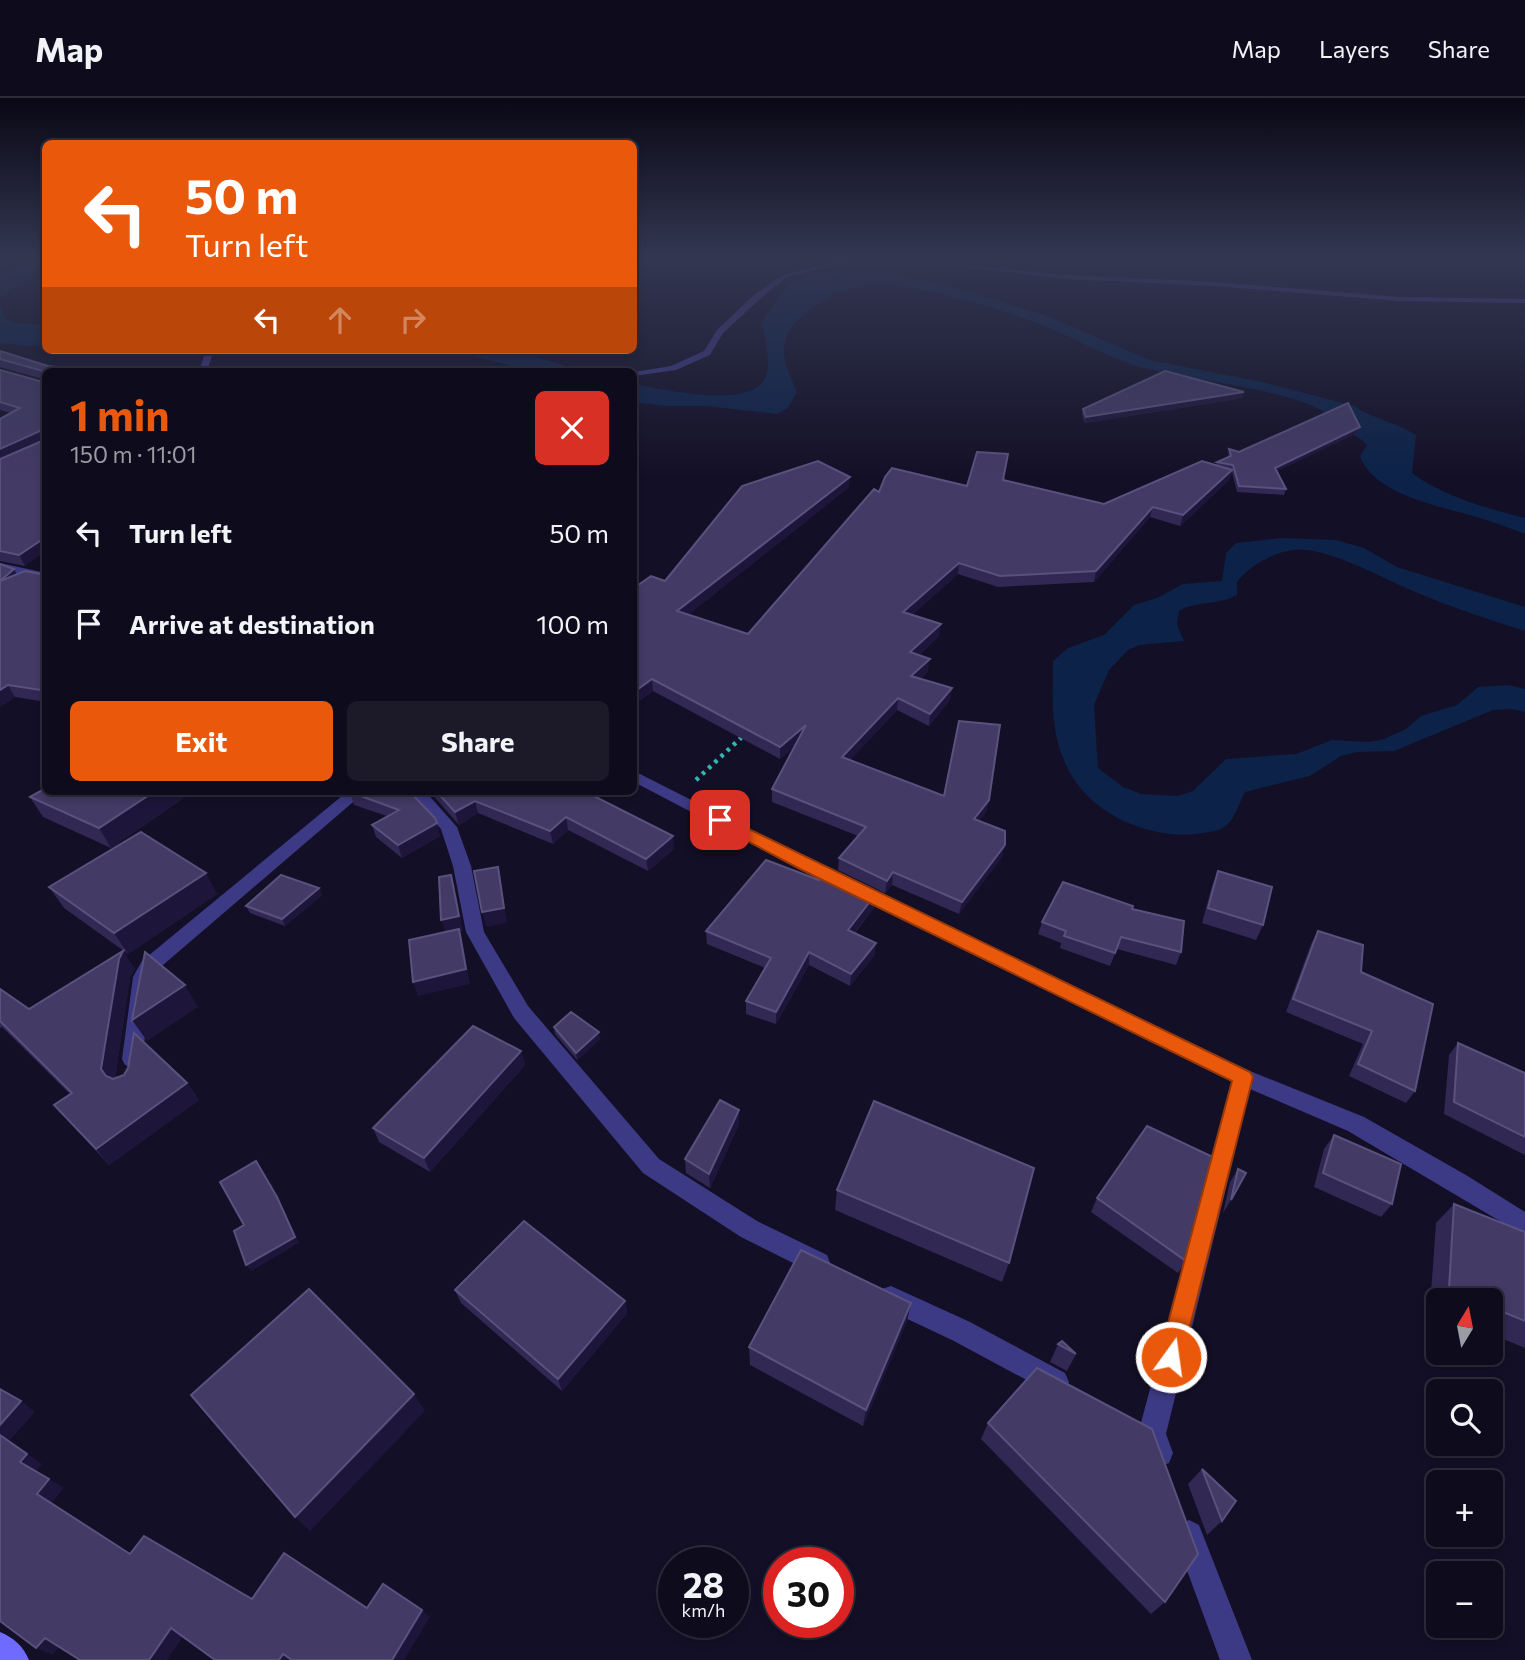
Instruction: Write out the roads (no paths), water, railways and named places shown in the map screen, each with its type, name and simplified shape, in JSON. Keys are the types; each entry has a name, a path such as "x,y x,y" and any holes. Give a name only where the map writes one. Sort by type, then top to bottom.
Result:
{"main road":[{"path":"0,1648 13,1660"}],"street":[{"path":"637,374 673,368 707,353 720,332"},
{"path":"0,567 42,576"},
{"path":"637,778 806,865 1243,1077 1356,1124 1458,1182 1525,1225"},
{"path":"130,1073 143,977 149,966 353,795"},
{"path":"419,795 449,827 462,866 475,932 521,1012 651,1166 749,1229 836,1271"},
{"path":"1166,1472 1152,1434 1243,1077"},
{"path":"873,1289 961,1331 1080,1395"},
{"path":"1128,1421 1152,1434"},
{"path":"1180,1509 1236,1660"}],"water":[{"path":"0,332 42,332 42,344 26,346 0,343"},
{"path":"764,332 789,332 785,341 785,359 797,392 788,408 777,414 637,402 637,385 706,395 744,393 758,387 766,376 767,350"},
{"path":"1057,332 1084,332 1150,360 1262,382 1354,406 1416,435 1412,473 1452,495 1525,518 1525,534 1396,491 1368,470 1360,456 1367,445 1318,408 1268,392 1151,370 1108,355"},
{"path":"465,354 528,354 572,368 516,368"},
{"path":"1282,538 1336,540 1364,548 1397,567 1525,607 1525,631 1441,602 1335,557 1299,549 1279,553 1259,562 1243,575 1237,582 1237,595 1179,611 1177,625 1184,641 1139,645 1128,650 1109,670 1094,705 1098,768 1123,787 1141,794 1177,796 1193,791 1226,759 1296,754 1332,740 1369,742 1384,739 1406,729 1421,716 1457,705 1478,687 1508,685 1525,689 1525,712 1511,709 1493,710 1394,751 1357,752 1341,756 1310,776 1245,792 1230,822 1213,831 1179,835 1160,832 1141,828 1107,812 1079,787 1063,757 1053,717 1053,661 1068,648 1104,635 1134,605 1157,598 1183,584 1222,581 1226,553 1236,543"}]}
